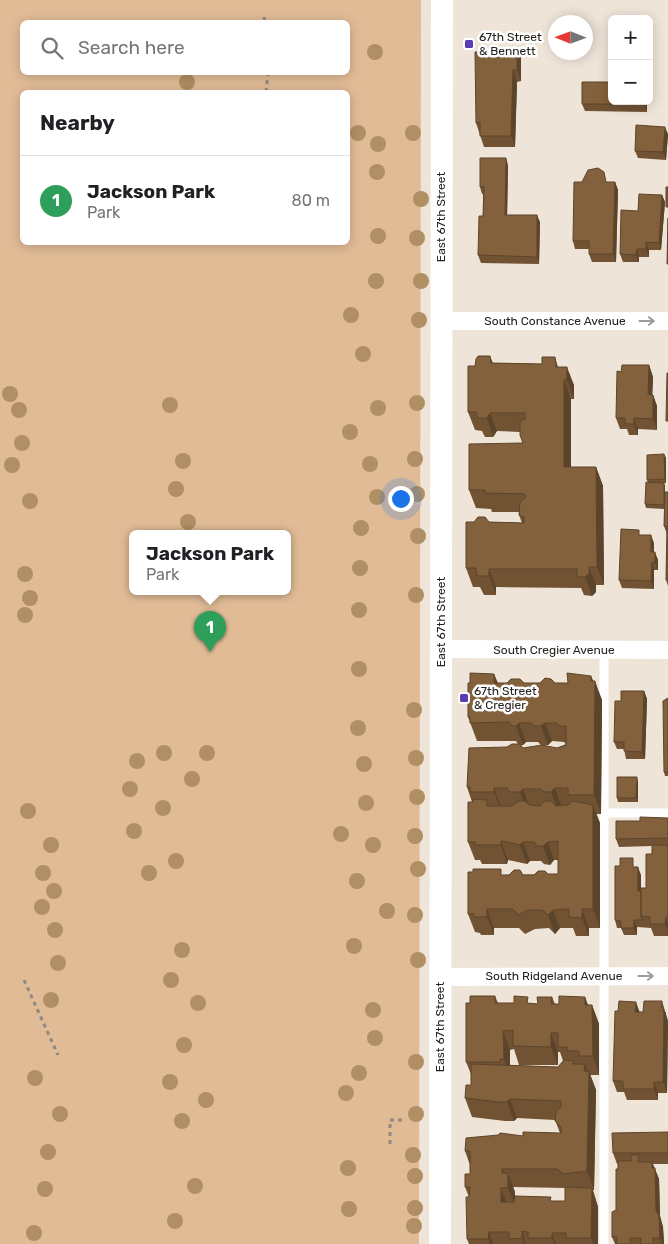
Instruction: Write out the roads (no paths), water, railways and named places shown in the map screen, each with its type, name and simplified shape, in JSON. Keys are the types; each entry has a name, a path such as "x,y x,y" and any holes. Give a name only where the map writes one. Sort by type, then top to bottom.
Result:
{"street":[{"name":"East 67th Street","path":"440,1244 442,0"},
{"name":"South Constance Avenue","path":"441,321 668,321"},
{"name":"South Cregier Avenue","path":"441,649 668,650"},
{"name":"South Ridgeland Avenue","path":"440,977 668,976"}],"lane":[{"path":"604,650 605,976 609,1136 604,1244"},
{"path":"604,813 668,813"}],"place":[{"name":"67th Street & Bennett","path":"469,44"},
{"name":"Jackson Park","path":"210,652"},
{"name":"67th Street & Cregier","path":"464,698"}]}
